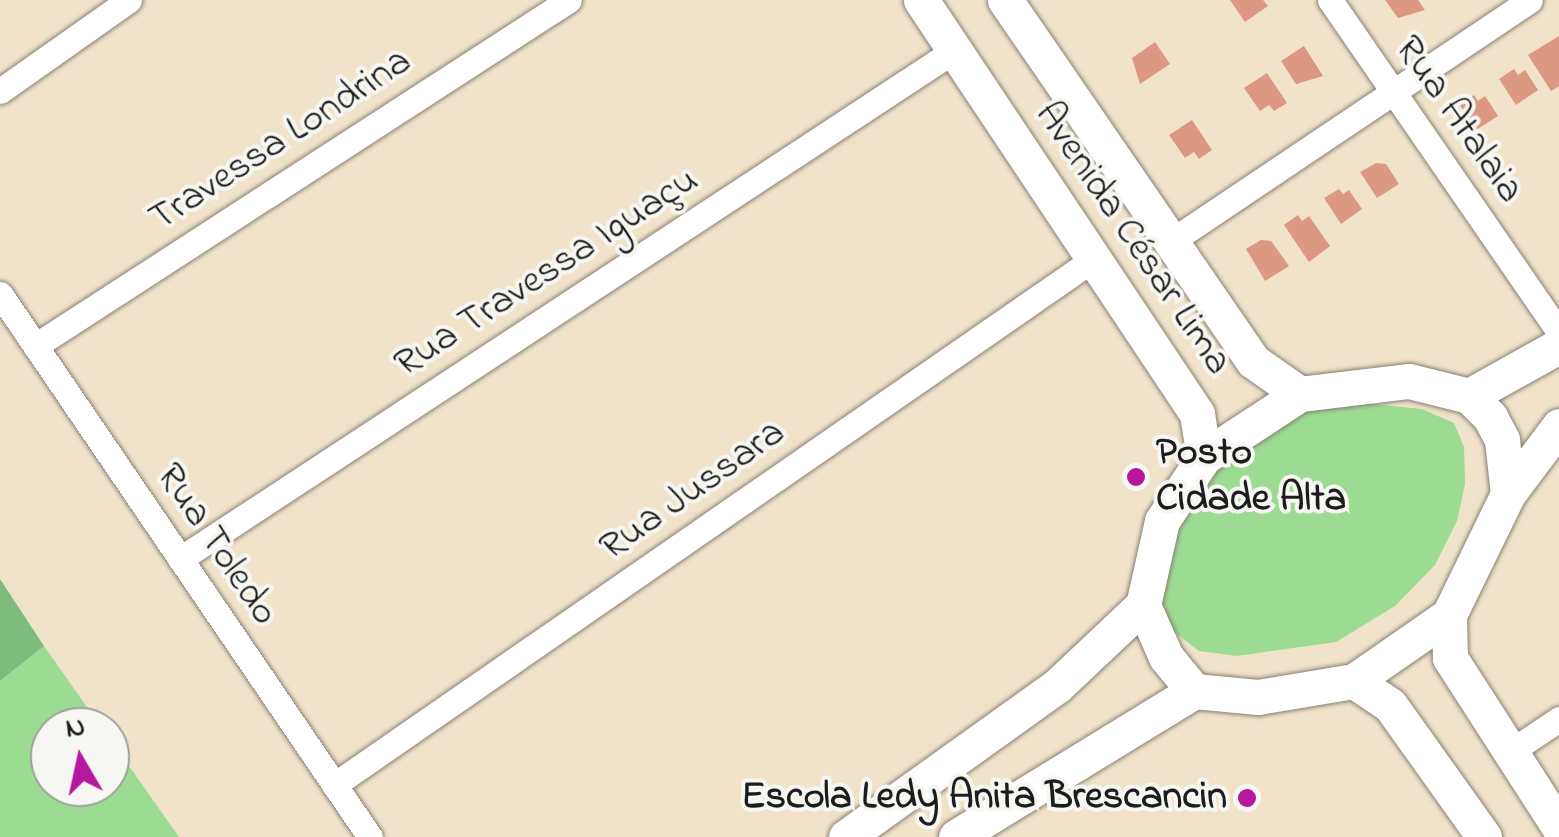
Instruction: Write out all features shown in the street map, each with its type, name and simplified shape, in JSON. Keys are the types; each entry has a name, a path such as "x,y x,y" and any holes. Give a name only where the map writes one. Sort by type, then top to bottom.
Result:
{"street":[{"path":"0,91 129,0"},
{"name":"Travessa Londrina","path":"35,346 568,0"},
{"name":"Avenida César Lima","path":"920,0 1197,414 1204,457"},
{"name":"Avenida César Lima","path":"1006,0 1233,341 1300,394"},
{"name":"Rua Atalaia","path":"1330,0 1559,332"},
{"path":"1167,244 1530,0"},
{"name":"Rua Travessa Iguaçu","path":"180,559 954,50"},
{"name":"Rua Jussara","path":"334,786 1095,258"},
{"name":"Rua Toledo","path":"0,294 370,837"},
{"path":"1470,396 1559,346"},
{"path":"846,837 1057,686 1143,605 1162,522 1204,457 1300,394 1409,381 1470,396 1502,440 1508,494"},
{"path":"1559,426 1508,494 1449,615 1450,658 1507,754 1559,827"},
{"path":"1143,605 1166,657 1194,691"},
{"path":"956,837 1194,691 1258,697 1354,681 1449,615"},
{"path":"1354,681 1390,705 1484,837"},
{"path":"1507,754 1559,719"}],"green space":[{"path":"1352,402 1422,409 1454,423 1464,447 1465,484 1457,521 1435,565 1395,606 1336,642 1237,656 1199,651 1173,631 1158,599 1164,551 1216,464 1298,410"},
{"path":"0,579 44,646 0,681"},
{"path":"44,646 87,707 30,707 30,807 130,807 130,767 179,837 0,837 0,681"}],"building":[{"path":"1230,0 1263,0 1268,6 1245,22"},
{"path":"1385,0 1418,0 1425,10 1398,18"},
{"path":"1559,36 1559,86 1551,91 1528,55"},
{"path":"1155,42 1170,64 1140,84 1132,58"},
{"path":"1304,46 1323,76 1296,84 1281,61"},
{"path":"1514,69 1518,75 1525,70 1538,90 1516,105 1499,79"},
{"path":"1267,73 1287,103 1274,111 1269,105 1260,111 1244,88"},
{"path":"1474,95 1478,101 1485,96 1498,116 1476,130 1460,105"},
{"path":"1192,120 1212,150 1199,159 1194,152 1185,158 1169,135"},
{"path":"1376,163 1386,164 1399,184 1377,198 1360,172"},
{"path":"1339,189 1343,194 1349,190 1362,209 1341,224 1324,198"},
{"path":"1298,215 1302,221 1309,216 1330,246 1309,262 1284,225"},
{"path":"1261,240 1271,241 1289,266 1265,281 1246,249"}],"place":[{"name":"Posto Cidade Alta","path":"1136,477"},
{"name":"Escola Ledy Anita Brescancin","path":"1247,798"}]}
